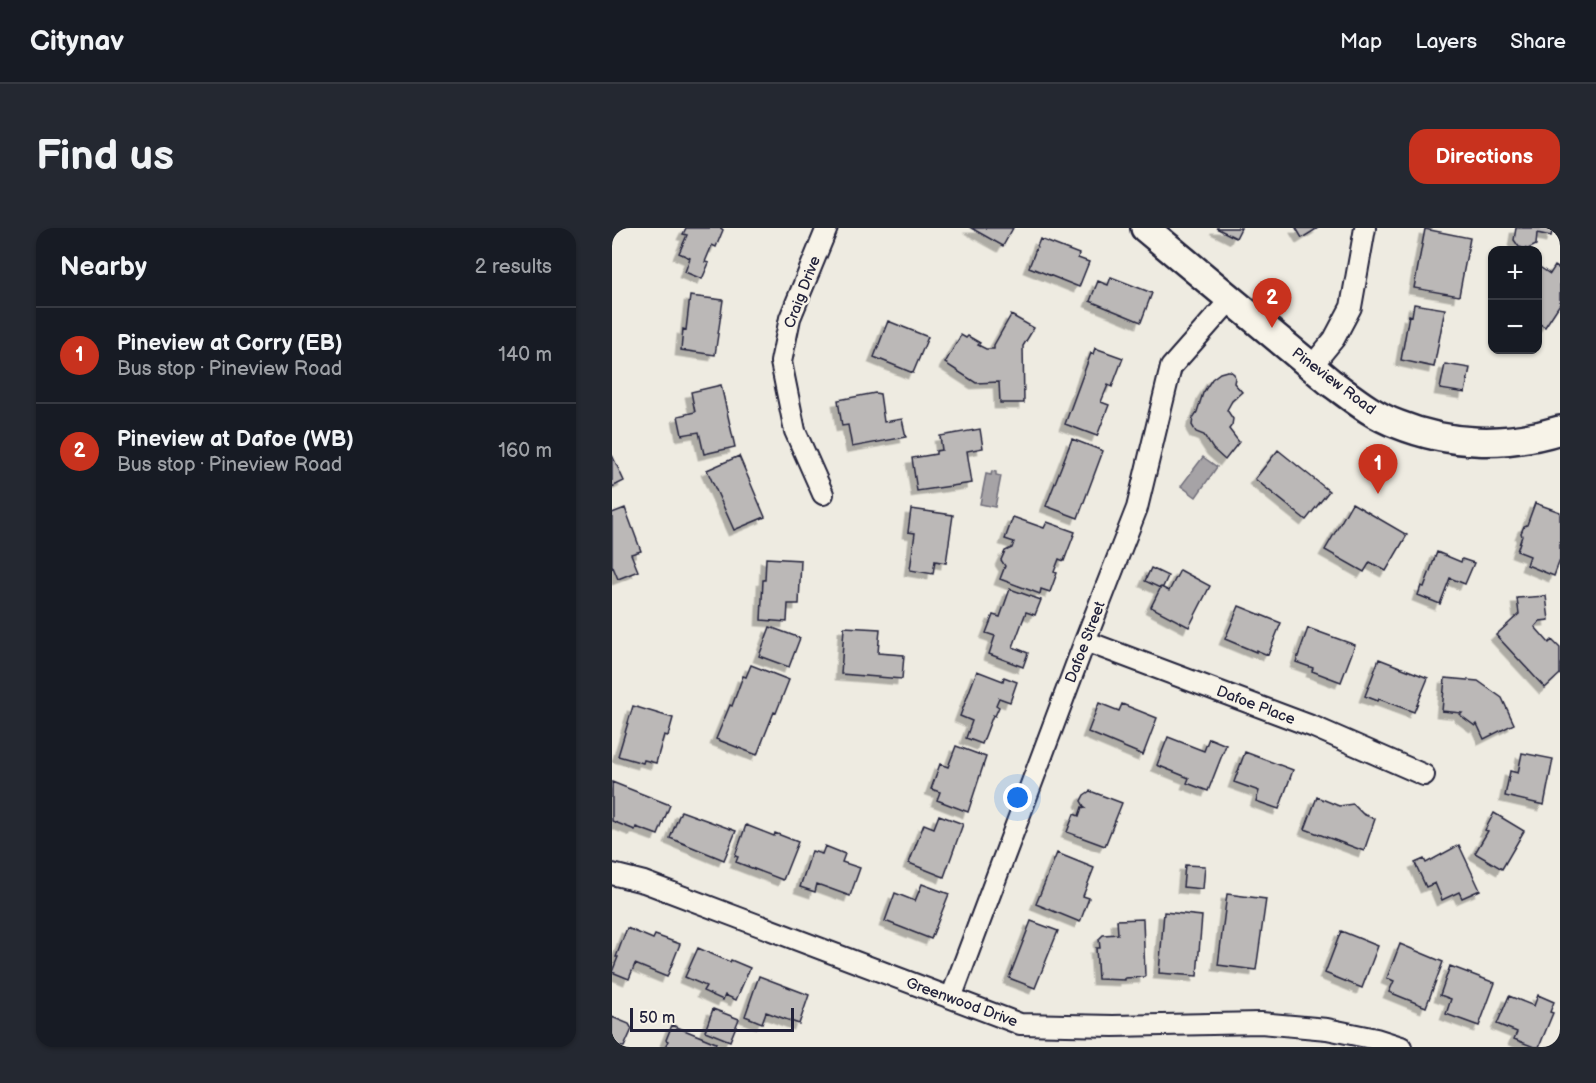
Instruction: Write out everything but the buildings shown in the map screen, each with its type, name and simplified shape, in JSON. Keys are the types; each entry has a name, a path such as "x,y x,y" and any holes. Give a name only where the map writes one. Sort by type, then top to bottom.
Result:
{"street":[{"name":"Craig Drive","path":"823,494 795,431 781,362 790,318 827,228"},
{"name":"Pineview Road","path":"1145,228 1311,367 1360,404 1395,424 1435,436 1486,442 1531,438 1560,430"},
{"path":"1311,367 1334,339 1351,307 1365,228"},
{"name":"Dafoe Street","path":"951,998 1137,508 1171,368 1231,299"},
{"name":"Dafoe Place","path":"1085,641 1314,727 1424,775"},
{"name":"Greenwood Drive","path":"612,874 644,882 1020,1024 1113,1026 1261,1023 1328,1029 1401,1047"}],"shaded area":[{"path":"1203,457 1217,467 1196,497 1181,486"},
{"path":"992,471 1001,476 995,507 980,504 986,474 991,475"}],"place":[{"name":"Pineview at Dafoe (WB)","path":"1272,328"},
{"name":"Pineview at Corry (EB)","path":"1378,494"}]}
